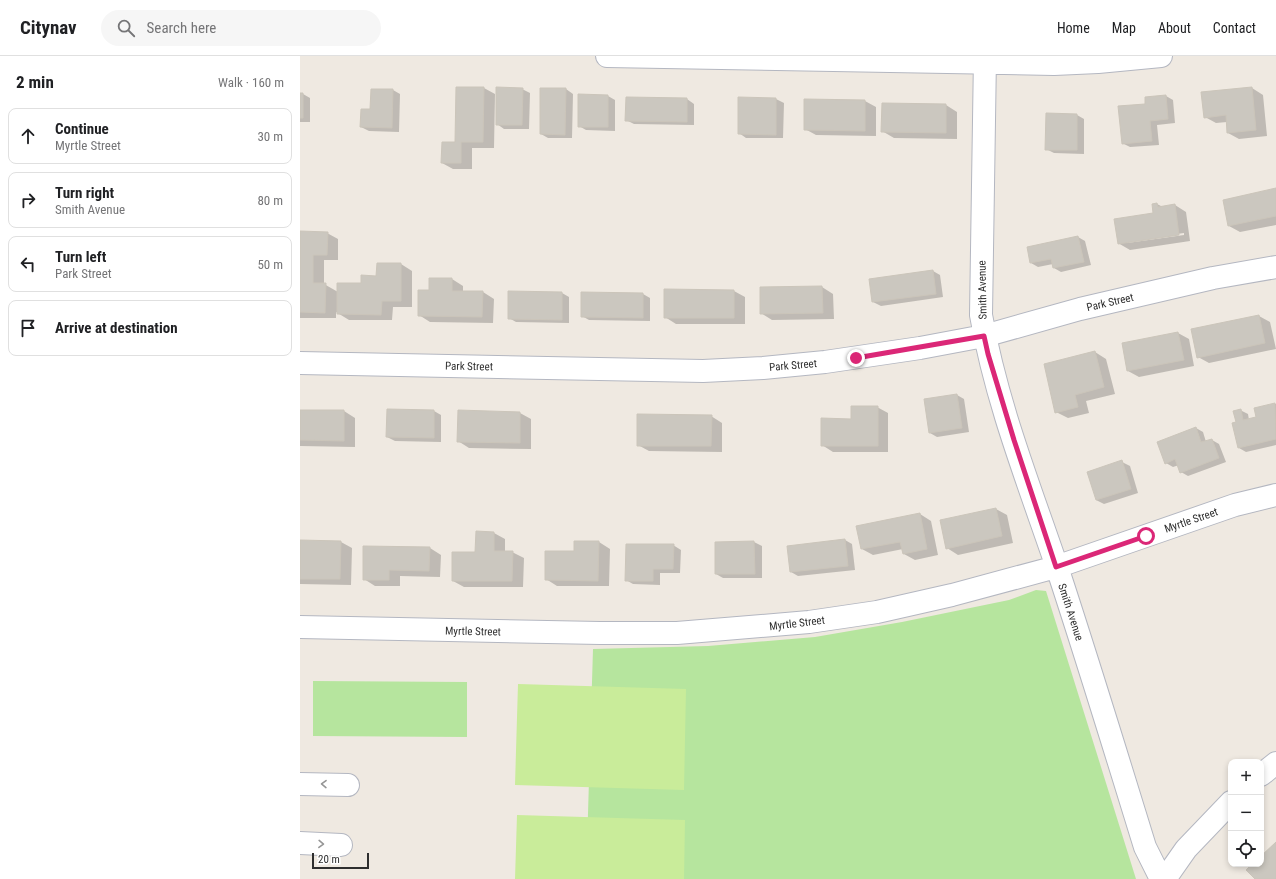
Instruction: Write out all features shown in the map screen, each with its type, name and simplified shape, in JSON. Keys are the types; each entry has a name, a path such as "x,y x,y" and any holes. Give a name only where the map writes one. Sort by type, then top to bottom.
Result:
{"street":[{"path":"607,56 985,60 1054,64 1098,62 1161,56"},
{"name":"Smith Avenue","path":"985,60 981,315 984,336 1014,440 1146,847 1161,879"},
{"name":"Park Street","path":"300,363 695,371 730,370 802,364 856,358 984,336 1080,309 1213,278 1276,267"},
{"name":"Myrtle Street","path":"300,627 600,633 677,633 809,622 877,612 952,595 1056,567 1235,505 1276,494"},
{"path":"1264,773 1276,763"},
{"path":"300,784 348,785"},
{"path":"1165,879 1186,849 1228,805"},
{"path":"300,843 341,845"}],"green space":[{"path":"1036,590 1046,591 1136,879 586,879 593,649 708,646 815,637 902,622 1009,600"},
{"path":"313,681 467,682 467,737 313,736"},
{"path":"518,684 686,689 684,790 515,785"},
{"path":"517,815 685,820 684,879 515,879"}],"building":[{"path":"456,87 484,87 483,142 461,142 461,163 441,163 442,142 455,142"},
{"path":"496,87 523,88 522,125 496,125"},
{"path":"1252,87 1256,130 1227,133 1226,115 1204,118 1201,92"},
{"path":"540,88 566,88 565,135 540,134"},
{"path":"371,89 393,89 392,128 360,127 361,109 370,109"},
{"path":"300,93 303,93 303,118 300,118"},
{"path":"578,94 608,95 608,127 578,127"},
{"path":"1166,95 1168,119 1150,121 1152,141 1122,144 1118,106 1145,104 1145,97"},
{"path":"626,97 687,98 687,122 625,121"},
{"path":"738,97 776,98 776,135 738,134"},
{"path":"804,99 865,100 865,131 804,130"},
{"path":"882,103 946,104 946,133 881,132"},
{"path":"1046,113 1077,114 1077,150 1045,150"},
{"path":"1276,188 1276,216 1228,226 1223,200"},
{"path":"1157,203 1158,207 1175,204 1179,235 1118,244 1114,219 1153,213 1152,204"},
{"path":"300,231 328,232 327,255 313,255 313,283 326,283 325,313 300,312"},
{"path":"1078,236 1084,262 1053,268 1051,259 1030,263 1027,247"},
{"path":"377,263 401,263 401,301 382,301 381,315 337,314 337,283 361,283 361,275 376,276"},
{"path":"933,270 936,294 872,302 869,279"},
{"path":"429,278 452,278 452,291 483,291 482,317 418,316 418,290 429,290"},
{"path":"822,286 823,313 760,314 760,287"},
{"path":"664,289 734,290 734,318 664,318"},
{"path":"508,291 562,292 562,320 508,319"},
{"path":"581,292 643,293 643,318 581,317"},
{"path":"1259,315 1265,343 1197,358 1191,329"},
{"path":"1178,332 1184,360 1127,371 1122,343"},
{"path":"1095,351 1104,387 1075,395 1078,407 1055,413 1044,364"},
{"path":"957,394 962,428 929,433 924,399"},
{"path":"1275,403 1276,439 1238,448 1232,423 1236,422 1233,411 1241,409 1243,420 1256,417 1254,408"},
{"path":"851,406 878,406 878,446 821,446 821,418 851,419"},
{"path":"387,409 434,410 434,438 386,437"},
{"path":"300,410 344,410 344,441 300,440"},
{"path":"458,410 520,412 520,443 457,442"},
{"path":"637,414 712,415 711,446 637,446"},
{"path":"1196,427 1201,442 1212,439 1219,458 1180,473 1175,459 1165,464 1157,442"},
{"path":"1122,460 1131,489 1096,500 1087,472"},
{"path":"996,508 1002,536 946,549 940,520"},
{"path":"920,513 927,549 903,554 900,542 861,549 856,526"},
{"path":"476,531 494,532 494,551 513,551 512,581 452,581 452,552 475,552"},
{"path":"845,539 848,566 790,572 787,546"},
{"path":"300,540 341,541 340,579 300,579"},
{"path":"574,541 599,541 598,581 545,580 545,551 574,551"},
{"path":"754,541 755,574 715,574 715,542"},
{"path":"626,544 674,544 673,569 653,569 653,581 625,581"},
{"path":"363,546 430,547 429,571 389,570 389,580 363,580"},
{"path":"1276,842 1276,879 1255,879 1246,870 1249,867 1264,867 1264,853"}],"route":[{"path":"856,358 984,336 1014,440 1056,567 1146,536"}]}
